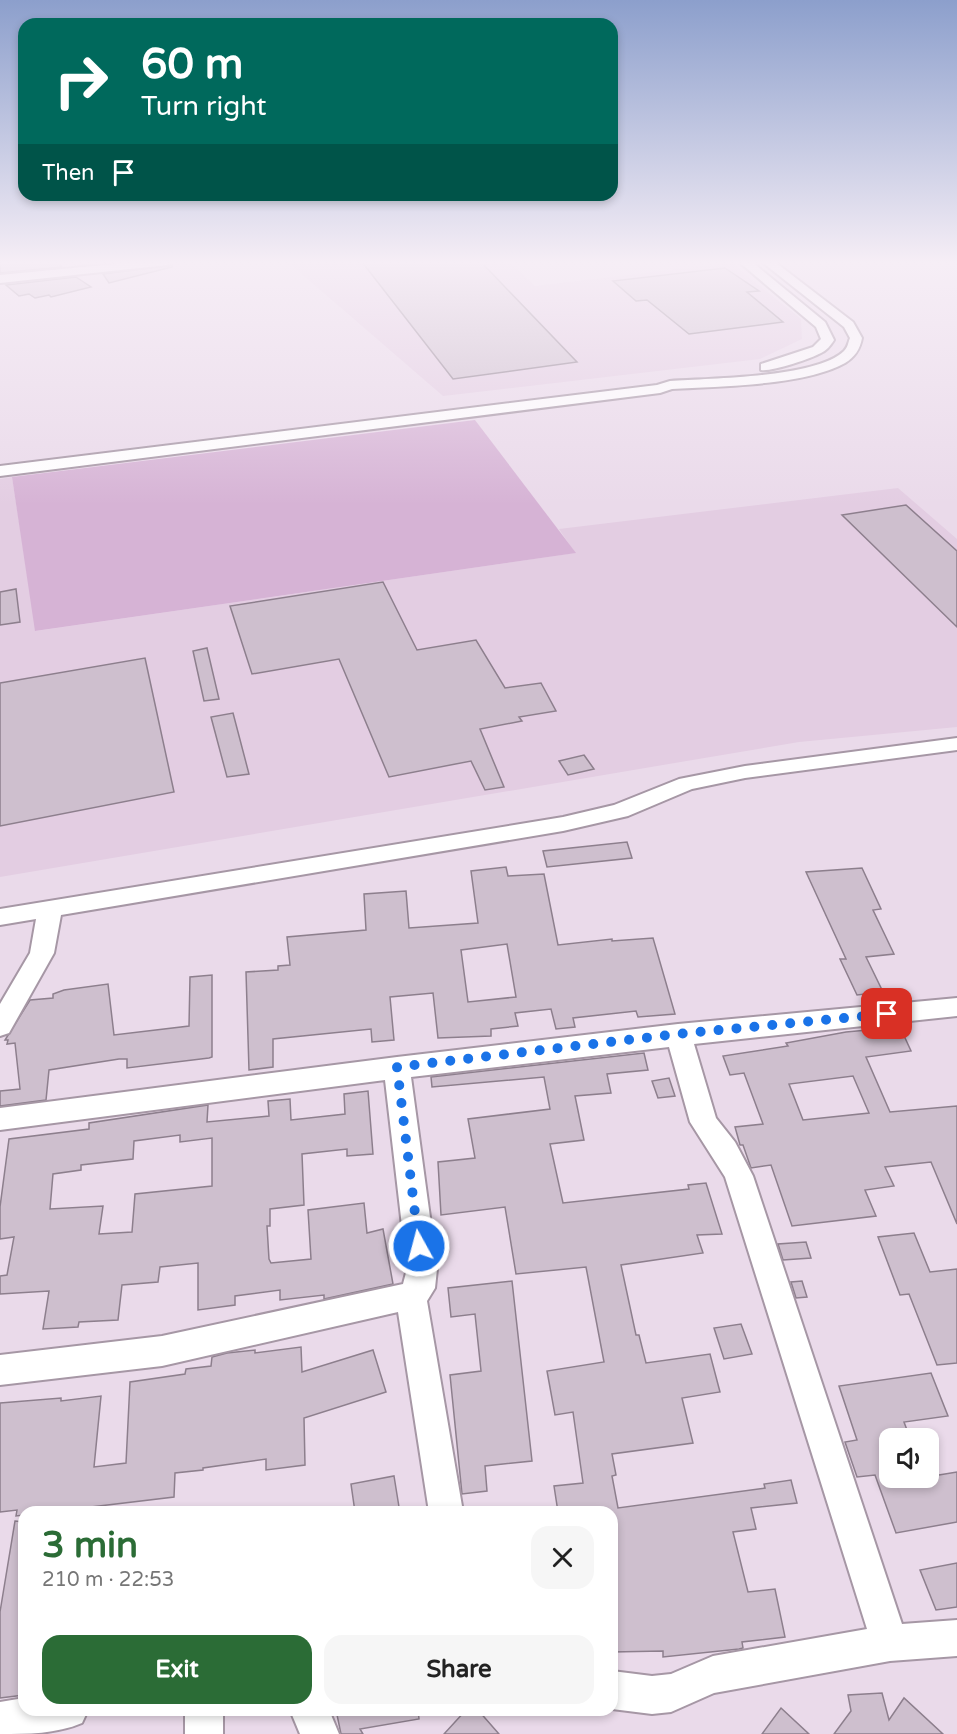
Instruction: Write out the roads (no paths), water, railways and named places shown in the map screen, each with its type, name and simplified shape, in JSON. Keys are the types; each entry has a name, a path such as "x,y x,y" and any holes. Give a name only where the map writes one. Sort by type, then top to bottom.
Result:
{"street":[{"path":"734,381 758,369 818,350 825,343"},
{"path":"0,471 649,391 670,385 734,381 799,373 832,364 851,352 854,343"},
{"path":"0,458 642,381 657,381 670,385"},
{"path":"0,917 581,820 620,811 686,784 745,772 957,744"},
{"path":"0,1026 42,953 50,909"},
{"path":"0,1119 397,1067 678,1034 957,1007"},
{"path":"678,1034 704,1122 725,1150 739,1176 890,1643"},
{"path":"0,1370 162,1351 411,1296 420,1288 422,1269 397,1067"},
{"path":"411,1296 445,1506"},
{"path":"618,1691 652,1695 671,1693 713,1675 890,1643 957,1638"},
{"path":"0,1721 31,1716"},
{"path":"204,1716 204,1734"},
{"path":"312,1716 320,1734"}]}
